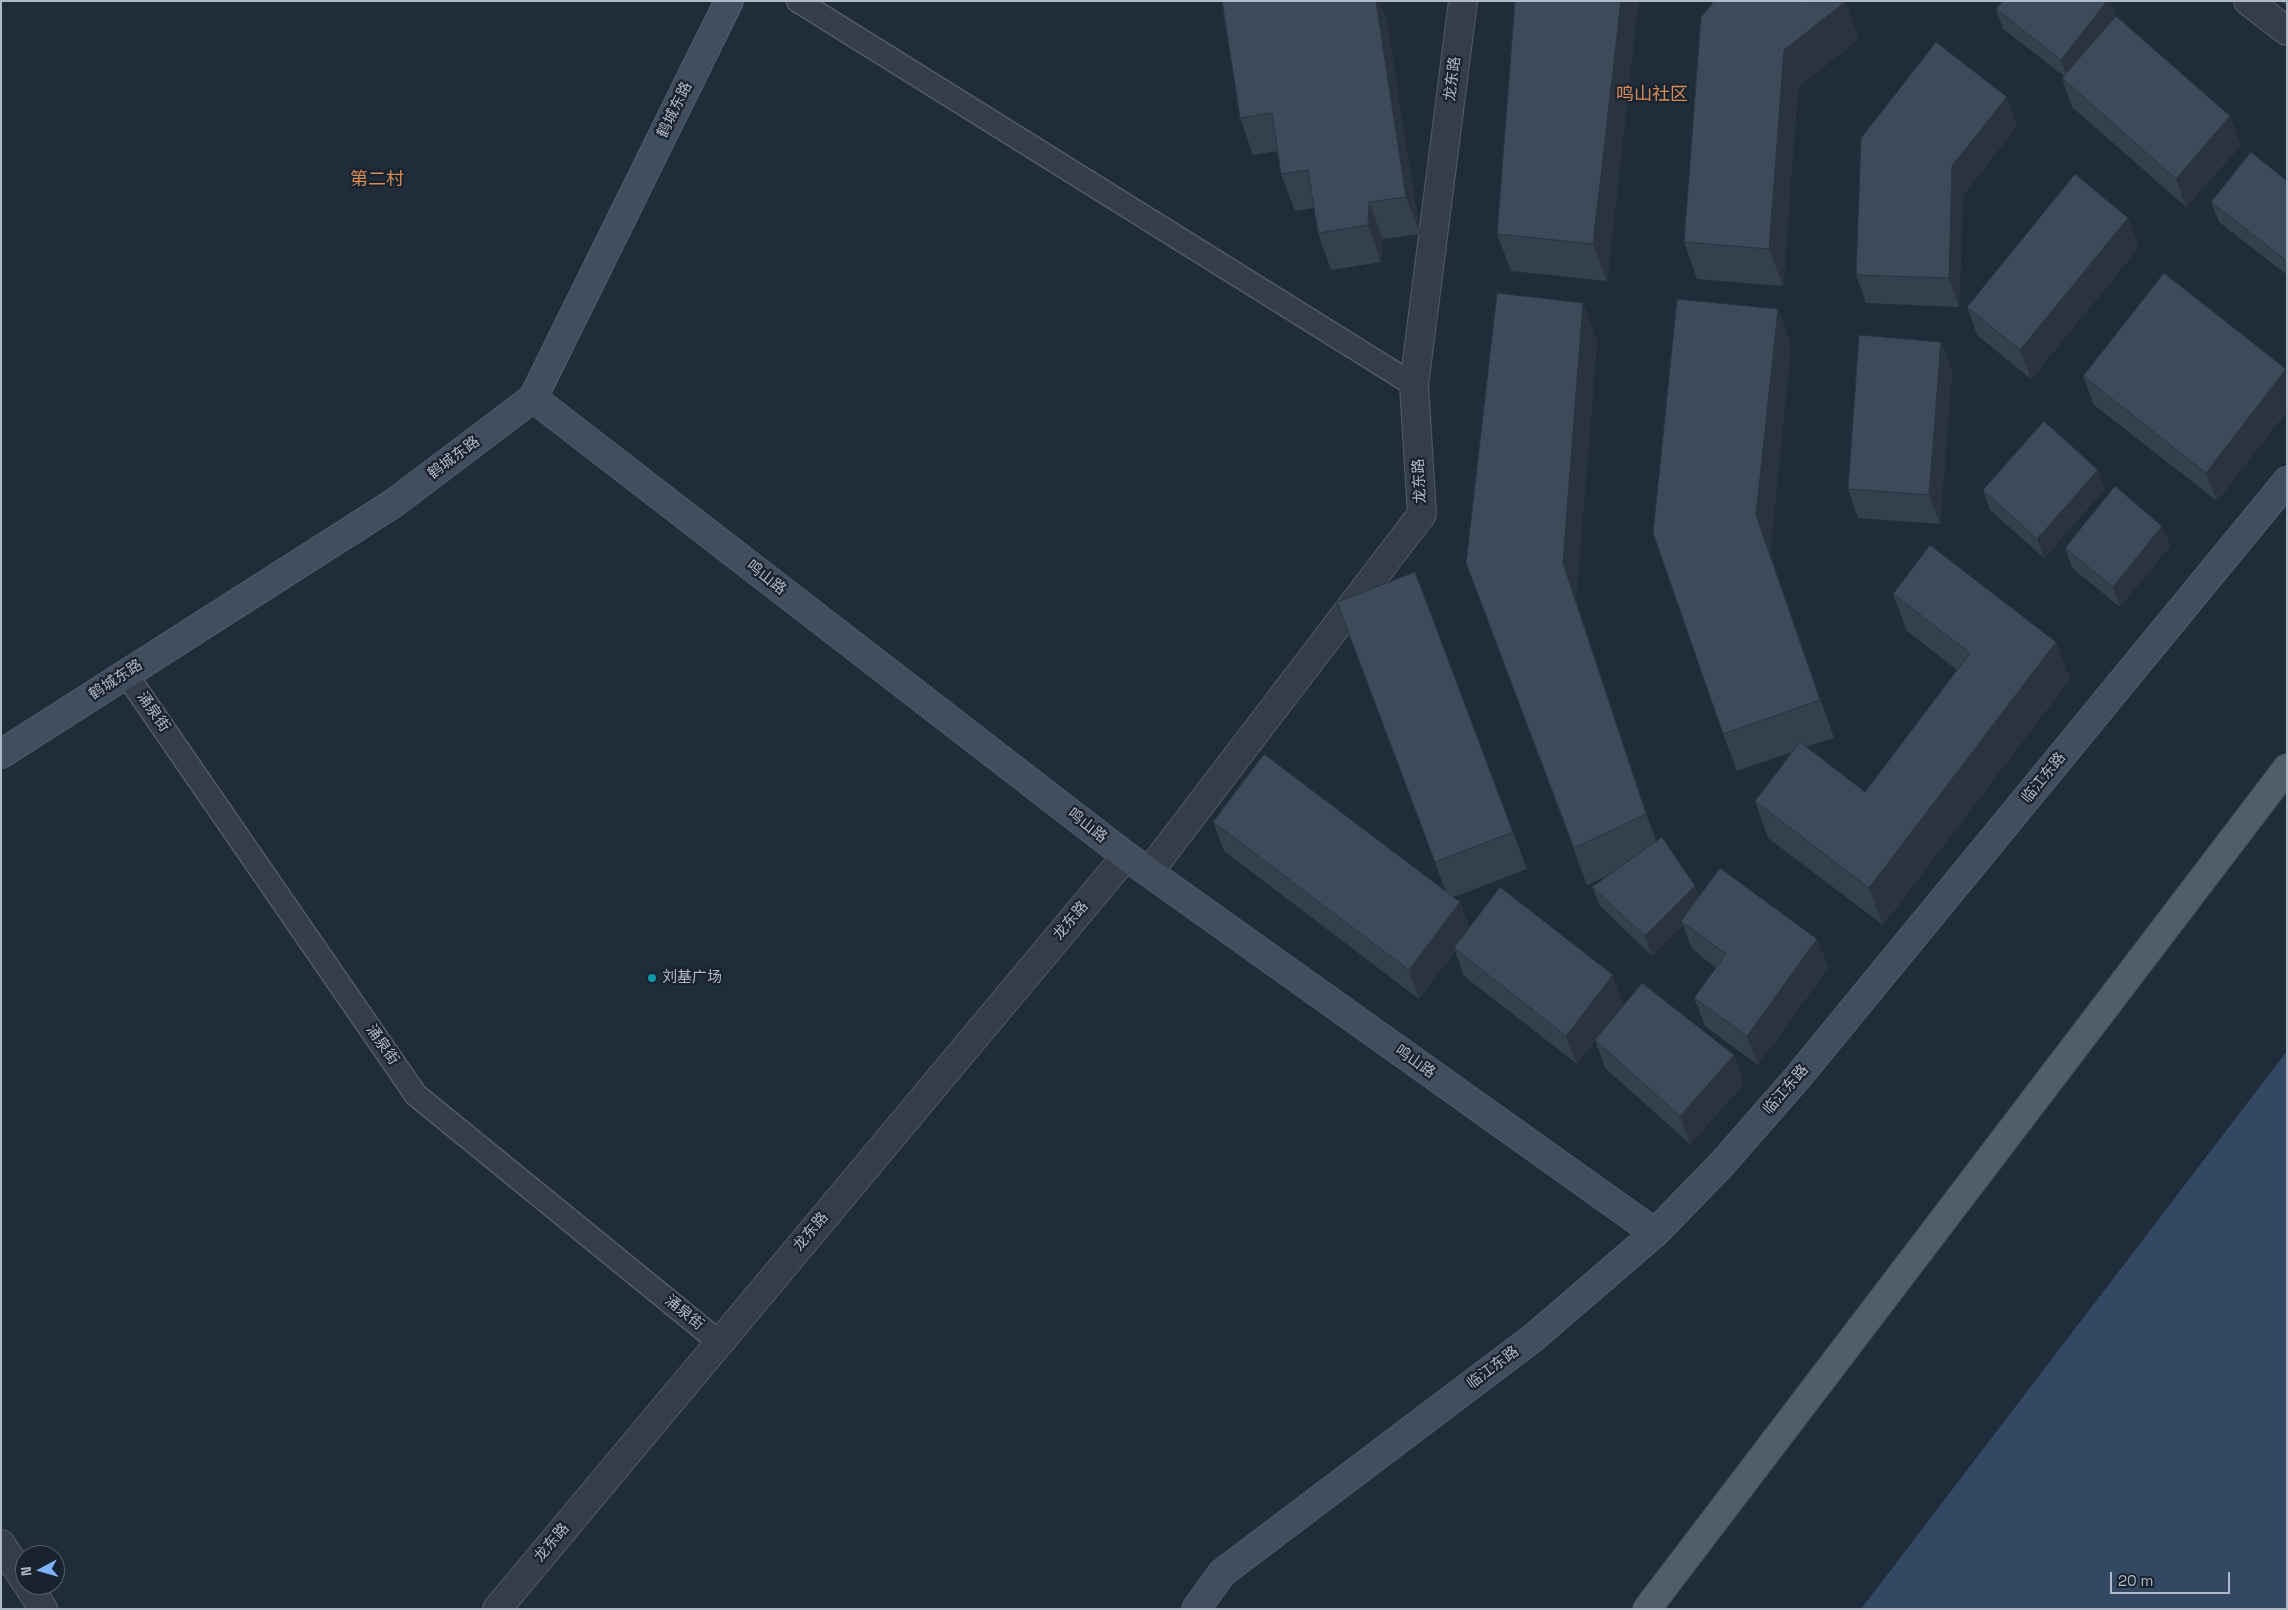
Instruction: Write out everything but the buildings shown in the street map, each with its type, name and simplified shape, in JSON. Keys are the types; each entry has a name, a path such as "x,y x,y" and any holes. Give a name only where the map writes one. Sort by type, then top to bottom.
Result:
{"main road":[{"path":"1647,1609 2287,768"}],"street":[{"name":"鹤城东路","path":"1,754 394,503 533,398 729,1"},
{"name":"龙东路","path":"1149,872 1422,514 1414,384 1463,1"},
{"path":"2248,1 2287,31"},
{"name":"鸣山路","path":"533,398 1126,856 1655,1233"},
{"name":"临江东路","path":"1196,1609 1222,1573 1533,1338 1655,1233 1722,1164 1798,1077 2287,481"},
{"name":"龙东路","path":"497,1609 1126,856"},
{"path":"1,1544 15,1566"},
{"path":"34,1595 43,1609"}],"lane":[{"path":"798,1 1414,384"},
{"name":"涌泉街","path":"126,674 416,1095 720,1342"}],"water":[{"path":"2287,1051 2287,1609 1861,1609"}],"place":[{"name":"刘基广场","path":"652,978"}],"district":[{"name":"鸣山社区","path":"1652,95"},
{"name":"第二村","path":"377,180"}]}
